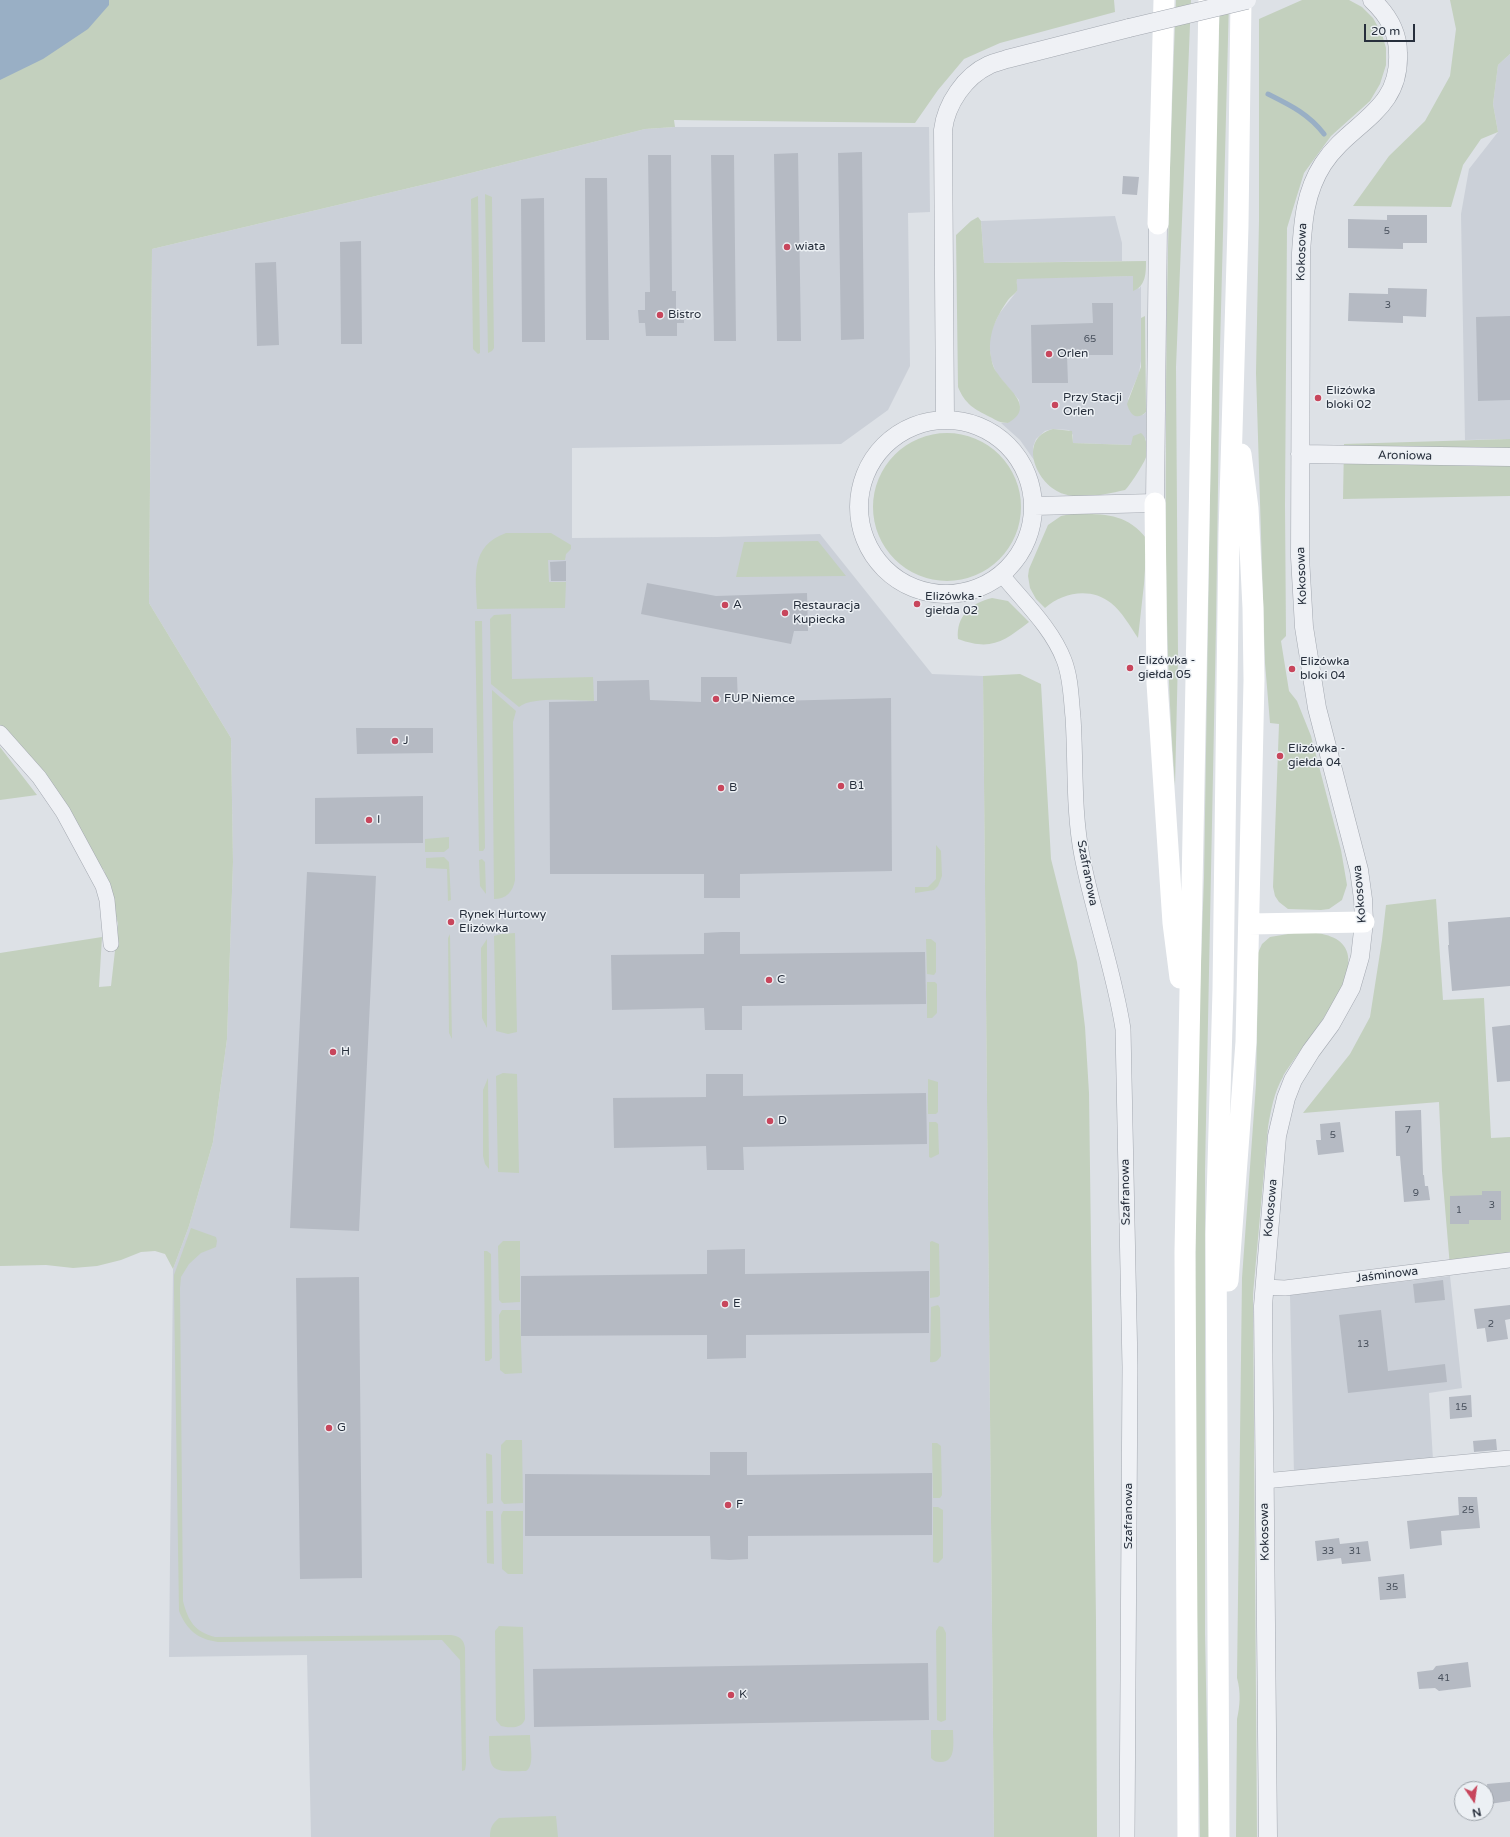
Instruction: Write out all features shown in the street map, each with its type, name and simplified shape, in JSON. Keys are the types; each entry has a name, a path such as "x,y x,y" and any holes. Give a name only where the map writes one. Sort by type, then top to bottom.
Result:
{"main road":[{"path":"1158,224 1164,0"},
{"path":"1188,1837 1185,1252 1209,0"},
{"path":"1219,1837 1215,1347 1216,1234 1223,990 1225,710 1238,226 1241,0"},
{"path":"1215,1347 1227,1290 1246,1042 1254,695 1253,608 1248,508 1233,387"},
{"path":"1155,503 1157,683 1173,923 1189,1056"},
{"path":"1249,924 1364,922"}],"street":[{"path":"945,420 943,130 948,110 964,85 974,75 988,65 1129,28 1246,0"},
{"name":"Kokosowa","path":"1268,1837 1263,1338 1264,1287 1277,1136 1286,1098 1298,1071 1332,1024 1351,988 1360,957 1364,922 1360,870 1322,729 1308,660 1303,608 1300,557 1301,254 1306,204 1309,192 1324,163 1337,146 1372,115 1387,98 1395,83 1398,70 1398,49 1394,30 1384,13 1372,0"},
{"path":"1034,506 1155,503 1158,224"},
{"path":"945,420 962,421 978,426 994,434 1007,444 1027,473 1033,493 1034,506 1028,540 1020,554 1002,575 976,590 949,595 933,594 917,590 890,574 880,565 866,542 859,516 861,487 866,471 875,457 894,437 906,430 931,421 945,420"},
{"name":"Aroniowa","path":"1300,454 1510,457"},
{"name":"Szafranowa","path":"1002,575 1047,630 1058,647 1068,675 1075,743 1081,854 1089,890 1118,995 1123,1029 1130,1368 1127,1837"},
{"path":"0,733 39,777 63,812 103,886 107,900 110,944"},
{"name":"Jaśminowa","path":"1264,1287 1285,1288 1510,1260"},
{"path":"1264,1481 1510,1458"}],"shaded area":[{"path":"1510,54 1510,439 1465,440 1461,214 1469,169 1498,132 1493,104 1498,65"},
{"path":"675,127 929,127 930,212 908,213 910,366 888,410 841,444 572,448 572,538 717,537 820,534 932,674 983,676 994,1837 311,1837 307,1655 169,1657 173,1269 189,1226 213,1142 227,1039 233,862 231,738 149,603 152,249 439,181 645,129"},
{"path":"1115,216 1122,243 1122,261 984,263 981,221"},
{"path":"1133,276 1139,289 1141,286 1141,361 1139,373 1128,399 1143,415 1146,412 1146,441 1145,438 1132,440 1132,445 1073,443 1073,435 1069,430 1053,429 1045,431 1036,439 1033,447 1034,460 1020,440 1001,423 1008,423 1020,408 1019,400 996,373 991,359 989,343 991,331 999,314 1017,291 1016,278"},
{"path":"1450,1276 1462,1388 1429,1393 1433,1460 1294,1475 1290,1295"}],"green space":[{"path":"0,0 1114,0 1115,12 1000,43 964,59 938,90 915,123 674,120 675,127 645,129 439,181 152,249 149,603 231,738 233,862 227,1039 213,1142 189,1226 173,1269 165,1254 155,1251 141,1252 121,1260 97,1266 73,1268 46,1265 0,1266 0,953 102,937 99,987 111,986 118,924 104,870 89,860 0,733"},
{"path":"1176,0 1191,0 1176,367 1178,656 1175,786 1168,653 1166,564 1166,377 1170,161"},
{"path":"1220,0 1229,0 1220,349 1205,1170 1205,1633 1209,1837 1200,1837 1194,1396 1197,1072 1204,878 1216,116"},
{"path":"1302,0 1349,0 1362,7 1373,18 1382,34 1386,48 1386,65 1380,84 1370,101 1331,136 1304,173 1287,228 1285,505 1286,636 1281,641 1289,691 1297,701 1311,736 1341,850 1347,885 1342,900 1329,909 1321,910 1288,909 1279,902 1275,896 1273,887 1279,724 1270,723 1265,663 1256,373 1259,221 1259,19"},
{"path":"1450,0 1510,0 1510,54 1498,65 1493,104 1498,132 1481,139 1463,165 1451,207 1353,206 1389,156 1425,121 1450,76 1456,29"},
{"path":"485,194 492,197 494,348 488,353"},
{"path":"478,196 480,353 478,354 473,349 471,199"},
{"path":"978,217 981,221 984,263 1146,261 1143,282 1141,286 1133,291 1133,276 1017,279 1017,291 1008,300 996,320 990,342 991,357 994,368 1013,392 1020,405 1020,411 1016,417 1008,423 998,421 975,408 967,402 958,387 956,235 971,221"},
{"path":"1145,316 1146,412 1140,416 1134,416 1127,404 1141,367 1141,318"},
{"path":"1053,429 1072,431 1073,443 1131,445 1133,436 1141,433 1145,437 1147,451 1146,457 1137,474 1125,490 1103,495 1071,496 1064,494 1054,489 1046,482 1039,473 1034,462 1033,452 1035,442 1042,434"},
{"path":"940,433 954,433 975,438 1000,454 1016,479 1020,493 1020,521 1016,535 1000,560 975,576 954,581 940,581 919,576 894,560 878,535 873,514 873,500 878,479 894,454 919,438"},
{"path":"1510,439 1510,496 1343,499 1344,444"},
{"path":"1071,514 1113,516 1131,524 1147,539 1138,638 1119,611 1103,598 1086,593 1069,595 1060,598 1045,608 1036,599 1030,588 1028,576 1029,569 1048,525 1061,516"},
{"path":"506,533 551,533 571,545 571,549 566,554 565,560 548,560 549,582 566,582 565,608 477,609 476,575 480,555 486,546 494,539"},
{"path":"818,541 846,576 736,577 744,542"},
{"path":"992,598 1008,601 1029,622 1012,635 988,644 969,643 958,639 958,631 962,617 966,612 978,603"},
{"path":"511,614 512,679 593,677 594,701 544,700 534,701 519,707 491,684 490,619 494,615"},
{"path":"475,621 482,621 485,848 483,851 479,851"},
{"path":"1020,674 1041,684 1051,859 1077,962 1085,1027 1089,1093 1096,1620 1097,1837 994,1837 983,676"},
{"path":"492,690 516,711 513,722 515,880 511,891 502,898 498,899 494,899"},
{"path":"0,747 37,795 0,800"},
{"path":"449,837 449,848 444,852 425,852 425,839"},
{"path":"936,845 941,851 942,876 938,886 934,890 915,893 915,887 928,887 936,879"},
{"path":"444,857 449,862 451,900 448,901 447,869 426,868 426,858"},
{"path":"482,859 485,862 486,894 480,886 479,860"},
{"path":"1436,899 1443,1000 1484,998 1491,1138 1510,1137 1510,1260 1450,1267 1442,1171 1439,1102 1303,1113 1350,1054 1370,1017 1386,905"},
{"path":"1300,932 1331,937 1346,949 1348,968 1340,990 1327,1014 1283,1077 1273,1101 1268,1127 1253,1294 1257,1837 1236,1837 1237,1719 1240,1699 1237,1678 1242,1278 1256,1084 1257,955 1262,944 1270,937"},
{"path":"515,933 517,1032 508,1034 496,1031 494,936"},
{"path":"450,934 452,1039 449,1033 448,938"},
{"path":"487,939 487,1028 482,1018 481,948"},
{"path":"926,939 931,939 936,943 936,972 934,975 927,974"},
{"path":"927,982 935,982 937,984 937,1013 932,1018 927,1018"},
{"path":"503,1073 517,1074 519,1173 498,1172 496,1076"},
{"path":"488,1078 489,1169 485,1164 483,1156 483,1090"},
{"path":"928,1079 938,1082 938,1112 936,1114 928,1114"},
{"path":"929,1122 936,1122 938,1124 939,1154 931,1158 929,1157"},
{"path":"191,1228 216,1237 217,1241 216,1247 201,1253 189,1264 181,1277 180,1288 183,1601 190,1620 197,1629 215,1637 451,1635 459,1637 464,1642 465,1648 465,1770 462,1771 460,1660 442,1640 218,1642 204,1639 199,1636 189,1628 182,1618 179,1611 174,1275"},
{"path":"503,1241 520,1241 520,1302 502,1303 499,1300 498,1246"},
{"path":"932,1241 939,1244 940,1295 938,1297 930,1298 930,1242"},
{"path":"484,1251 491,1254 492,1358 489,1361 485,1361"},
{"path":"938,1305 940,1308 941,1356 935,1362 930,1362 931,1307"},
{"path":"502,1310 520,1310 522,1373 505,1374 500,1370 499,1315"},
{"path":"506,1440 522,1440 523,1503 504,1504 501,1500 501,1445"},
{"path":"932,1443 937,1443 941,1446 942,1495 940,1498 933,1498"},
{"path":"486,1453 492,1455 493,1503 487,1504"},
{"path":"933,1507 938,1507 943,1510 943,1558 938,1563 933,1562"},
{"path":"486,1511 493,1511 494,1564 487,1563"},
{"path":"503,1511 523,1511 523,1574 508,1574 502,1569 501,1515"},
{"path":"499,1626 523,1627 525,1719 521,1725 515,1727 501,1726 496,1720 495,1631"},
{"path":"939,1626 943,1627 946,1633 946,1720 941,1722 937,1720 936,1631"},
{"path":"931,1730 953,1730 953,1750 949,1759 937,1762 931,1758"},
{"path":"530,1735 531,1760 529,1768 526,1771 505,1771 498,1770 494,1767 491,1763 490,1757 489,1736"},
{"path":"556,1816 558,1837 490,1837 492,1826 499,1818"}],"water":[{"path":"0,0 109,0 109,5 88,29 43,59 0,80"}],"building":[{"name":"wiata","path":"862,152 864,339 841,340 838,153"},
{"name":"wiata","path":"798,153 801,341 777,341 774,154"},
{"path":"648,155 671,155 672,291 676,291 676,310 684,310 684,323 677,323 677,336 646,336 645,323 639,323 638,310 645,310 645,292 650,292"},
{"path":"711,155 734,155 736,341 714,341"},
{"path":"1123,176 1139,177 1137,195 1122,194"},
{"path":"585,178 607,178 609,340 586,340"},
{"path":"544,198 545,342 522,342 521,199"},
{"path":"1387,215 1427,215 1427,243 1403,243 1403,249 1348,248 1348,219 1387,220"},
{"path":"361,241 362,344 341,344 340,242"},
{"path":"276,262 279,345 257,346 255,263"},
{"path":"1388,288 1427,289 1426,317 1403,316 1403,323 1348,321 1349,293 1388,294"},
{"path":"1092,303 1113,303 1113,355 1067,355 1068,383 1032,383 1031,325 1093,323"},
{"path":"1510,316 1510,400 1478,401 1476,317"},
{"path":"566,561 566,581 551,581 550,562"},
{"name":"A","path":"647,583 716,596 807,593 808,631 794,631 791,644 641,614"},
{"path":"701,677 737,677 738,702 891,698 892,871 740,874 740,898 704,898 704,874 550,874 549,702 597,701 597,681 649,680 650,700 701,702"},
{"name":"J","path":"356,728 433,728 433,753 357,754"},
{"name":"I","path":"423,796 423,843 315,844 315,798"},
{"name":"H","path":"307,872 376,876 359,1231 290,1228"},
{"path":"1510,917 1510,986 1452,991 1448,945 1448,922"},
{"name":"C","path":"740,932 740,954 925,952 926,1004 742,1006 742,1030 705,1030 704,1008 612,1010 611,955 704,954 704,933"},
{"path":"1510,1025 1510,1081 1497,1082 1492,1027"},
{"name":"D","path":"706,1074 743,1074 743,1096 926,1093 927,1144 743,1147 744,1170 707,1170 706,1146 614,1148 613,1098 706,1097"},
{"path":"1421,1110 1423,1175 1425,1186 1428,1186 1430,1200 1404,1202 1400,1156 1396,1156 1395,1111"},
{"path":"1340,1122 1344,1152 1318,1155 1316,1140 1321,1140 1320,1124"},
{"path":"1482,1191 1501,1191 1501,1220 1469,1220 1469,1224 1450,1224 1450,1196 1482,1195"},
{"name":"E","path":"745,1249 745,1274 929,1271 929,1333 746,1335 746,1358 707,1359 707,1335 521,1336 521,1276 707,1274 707,1250"},
{"name":"G","path":"359,1277 362,1578 300,1579 296,1278"},
{"path":"1443,1280 1445,1300 1415,1303 1413,1284"},
{"path":"1510,1305 1510,1319 1505,1320 1508,1339 1487,1342 1485,1328 1477,1329 1474,1309"},
{"path":"1381,1310 1388,1371 1445,1364 1447,1382 1348,1393 1339,1315"},
{"path":"1471,1395 1472,1417 1450,1419 1449,1397"},
{"path":"1496,1439 1497,1450 1474,1452 1473,1441"},
{"name":"F","path":"710,1452 747,1452 747,1475 932,1473 932,1535 748,1536 748,1559 729,1560 711,1559 710,1536 525,1536 525,1474 710,1475"},
{"path":"1458,1497 1477,1497 1480,1528 1441,1531 1442,1545 1410,1549 1407,1521 1459,1515"},
{"path":"1339,1538 1340,1544 1368,1541 1371,1561 1342,1564 1341,1558 1317,1561 1315,1541"},
{"path":"1404,1574 1406,1598 1380,1600 1378,1577"},
{"path":"1468,1662 1471,1687 1439,1691 1435,1688 1419,1689 1417,1672 1433,1670 1436,1666"},
{"name":"K","path":"928,1663 929,1720 534,1727 533,1669"},
{"path":"1510,1782 1510,1801 1494,1803 1494,1783"}],"waterway":[{"path":"1268,94 1305,115 1324,134"}],"place":[{"name":"wiata","path":"787,247"},
{"name":"Bistro","path":"660,315"},
{"name":"Orlen","path":"1049,354"},
{"name":"Elizówka bloki 02","path":"1318,398"},
{"name":"Przy Stacji Orlen","path":"1055,405"},
{"name":"Elizówka - giełda 02","path":"917,604"},
{"name":"A","path":"725,605"},
{"name":"Restauracja Kupiecka","path":"785,613"},
{"name":"Elizówka - giełda 05","path":"1130,668"},
{"name":"Elizówka bloki 04","path":"1292,669"},
{"name":"FUP Niemce","path":"716,699"},
{"name":"J","path":"395,741"},
{"name":"Elizówka - giełda 04","path":"1280,756"},
{"name":"B1","path":"841,786"},
{"name":"B","path":"721,788"},
{"name":"I","path":"369,820"},
{"name":"Rynek Hurtowy Elizówka","path":"451,922"},
{"name":"C","path":"769,980"},
{"name":"H","path":"333,1052"},
{"name":"D","path":"770,1121"},
{"name":"E","path":"725,1304"},
{"name":"G","path":"329,1428"},
{"name":"F","path":"728,1505"},
{"name":"K","path":"731,1695"}]}
